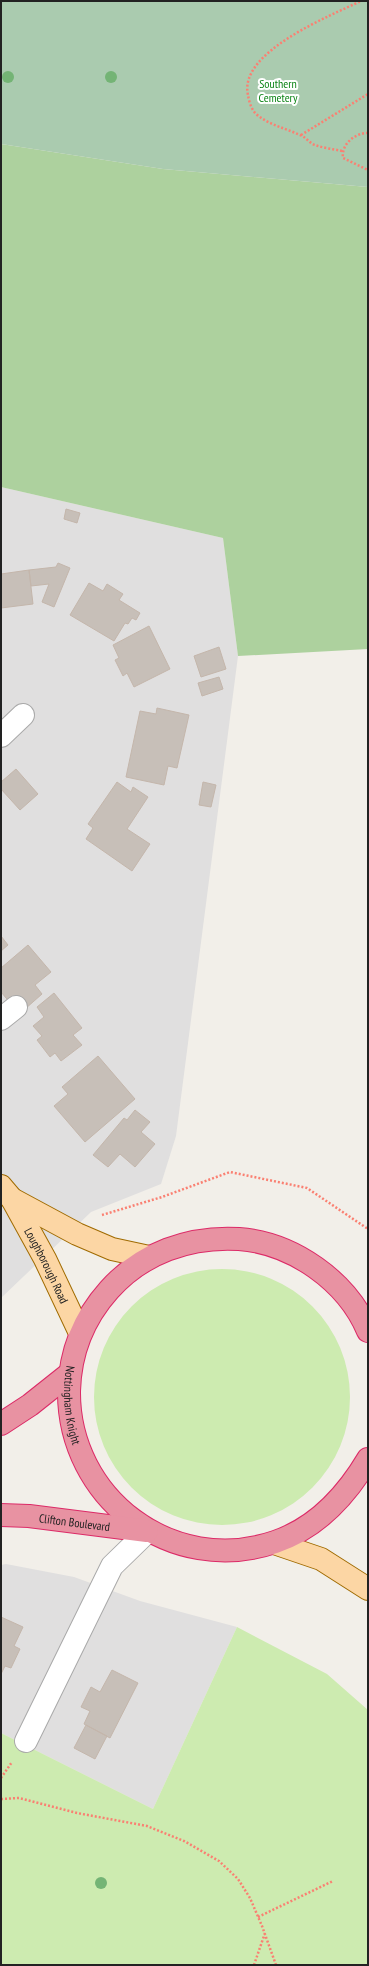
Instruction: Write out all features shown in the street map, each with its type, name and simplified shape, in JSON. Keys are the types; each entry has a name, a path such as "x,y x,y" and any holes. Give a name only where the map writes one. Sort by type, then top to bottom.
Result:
{"highway":[{"name":"Nottingham Knight","path":"368,1332 346,1295 320,1270 289,1251 254,1240 218,1238 182,1243 148,1258 120,1278 97,1303 80,1333 73,1353 69,1374 69,1411 77,1447 94,1481 118,1509 148,1531 178,1544 210,1550 242,1550 274,1543 298,1532 314,1522 339,1501 355,1481 368,1459"},
{"path":"346,1295 368,1306"},
{"path":"1,1424 30,1405 69,1374"},
{"name":"Clifton Boulevard","path":"1,1515 29,1516 148,1531"}],"main road":[{"name":"Loughborough Road","path":"6,1192 77,1234 112,1249 148,1258"},
{"name":"Loughborough Road","path":"6,1192 45,1259 80,1333"},
{"path":"368,1459 368,1465"},
{"path":"274,1543 321,1559 368,1589"}],"street":[{"path":"1,736 23,715"},
{"path":"26,1741 112,1566 148,1531"}],"path":[{"path":"342,151 314,145 301,135 278,127 256,113 250,104 246,87 252,70 268,52 303,29 361,1"},
{"path":"301,135 368,94"},
{"path":"368,132 358,134 343,146 342,151 342,158 368,170"},
{"path":"98,1217 162,1197 230,1172 307,1188 368,1229"},
{"path":"1,1799 19,1798 77,1813 147,1826 184,1841 219,1861 238,1879 250,1898 265,1932 276,1965"},
{"path":"258,1917 333,1881"},
{"path":"254,1965 265,1932"}],"shaded area":[{"path":"1,487 223,538 238,656 176,1136 161,1184 91,1212 1,1298"},
{"path":"6,1564 74,1577 140,1601 237,1627 153,1809 1,1733 1,1565"}],"green space":[{"name":"Southern Cemetery","path":"1,1 368,1 368,187 163,169 1,144"},
{"path":"1,144 163,169 368,187 368,649 238,656 223,538 1,487"},
{"path":"222,1269 259,1275 282,1284 303,1298 321,1316 335,1337 340,1348 347,1372 350,1397 344,1434 335,1457 321,1478 303,1496 282,1510 271,1515 247,1522 222,1525 185,1519 162,1510 141,1496 123,1478 109,1457 104,1446 97,1422 94,1397 100,1360 109,1337 123,1316 141,1298 162,1284 173,1279 197,1272"},
{"path":"237,1627 327,1674 368,1710 368,1965 1,1965 1,1733 153,1809"}],"building":[{"path":"66,509 80,513 77,523 64,519"},
{"path":"58,563 70,568 54,607 42,602 49,584 31,586 29,570 56,567"},
{"path":"29,570 33,604 1,608 1,574"},
{"path":"89,583 103,591 107,584 123,594 119,600 140,613 136,620 132,618 128,624 125,623 114,641 70,615"},
{"path":"149,626 170,669 134,687 127,673 123,676 115,660 119,658 113,645"},
{"path":"219,647 226,669 201,677 194,656"},
{"path":"219,677 223,689 202,696 198,683"},
{"path":"157,708 189,715 177,768 168,766 164,785 126,777 140,711 156,714"},
{"path":"16,769 38,794 20,810 1,789 1,782"},
{"path":"117,782 131,792 133,787 148,797 127,829 150,844 132,871 86,839 93,828 88,824"},
{"path":"203,782 216,785 211,807 199,805"},
{"path":"1,936 8,945 1,951"},
{"path":"28,945 51,972 35,985 42,994 25,1009 12,1005 1,992 1,968"},
{"path":"54,993 82,1028 73,1035 82,1045 61,1061 55,1053 50,1057 37,1040 42,1036 33,1026 44,1017 37,1007"},
{"path":"98,1056 135,1099 85,1142 54,1106 68,1094 62,1087"},
{"path":"135,1110 150,1122 141,1132 155,1144 135,1167 120,1154 108,1167 93,1155 124,1118 127,1120"},
{"path":"1,1617 23,1627 14,1646 20,1649 11,1668 5,1666 1,1674"},
{"path":"112,1670 138,1683 110,1738 84,1724 90,1711 81,1707 91,1687 100,1692"},
{"path":"86,1725 107,1736 95,1759 74,1748"}]}
